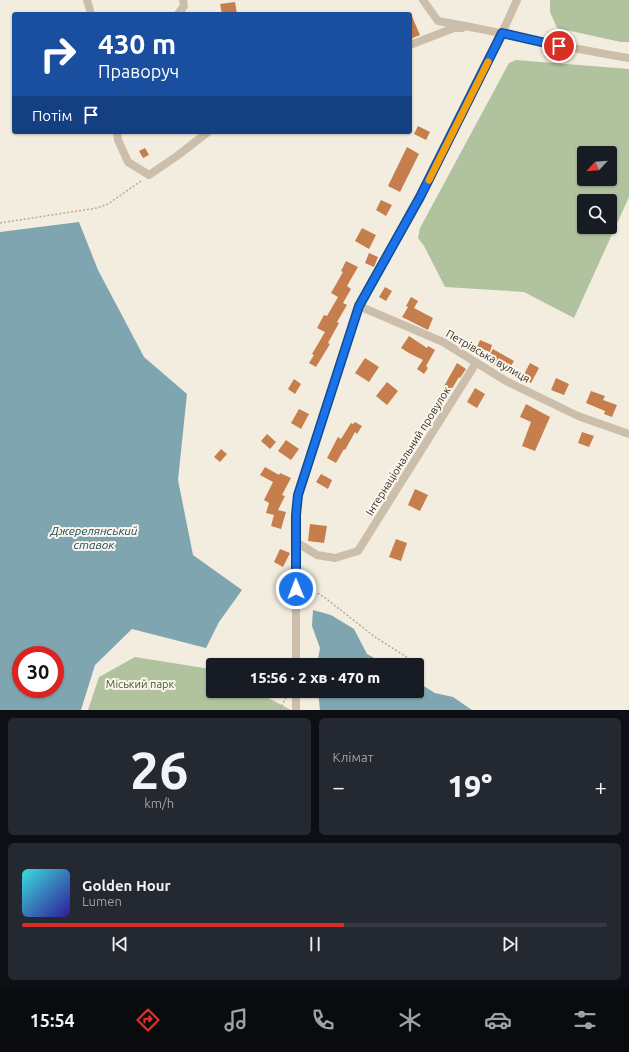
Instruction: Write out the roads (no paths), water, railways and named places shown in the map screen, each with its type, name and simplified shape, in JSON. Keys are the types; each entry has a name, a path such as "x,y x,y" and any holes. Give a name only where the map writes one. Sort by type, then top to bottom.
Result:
{"street":[{"path":"87,0 90,12"},
{"path":"180,12 184,6 182,0"},
{"path":"423,0 438,21 502,33 544,43 629,58"},
{"path":"296,658 296,515 298,495 359,306 420,197 517,0"},
{"path":"412,44 454,28 476,28"},
{"path":"117,134 118,140 128,162 149,175 205,134"},
{"name":"Петрівська вулиця","path":"359,306 444,342 506,381 578,416 629,434"},
{"name":"Інтернаціональний провулок","path":"296,542 317,555 335,558 358,551 476,363"},
{"path":"296,698 296,710"}],"water":[{"name":"Джерелянський ставок","path":"79,222 98,270 144,357 187,394 178,480 193,555 242,590 219,622 206,648 132,629 95,665 81,710 0,710 0,232"},
{"path":"313,610 331,615 354,629 367,654 374,658 318,658 320,648 312,626"},
{"path":"424,686 435,693 453,697 472,710 320,710 319,698 424,698"}],"park label":[{"name":"Міський парк","path":"140,684"}]}
